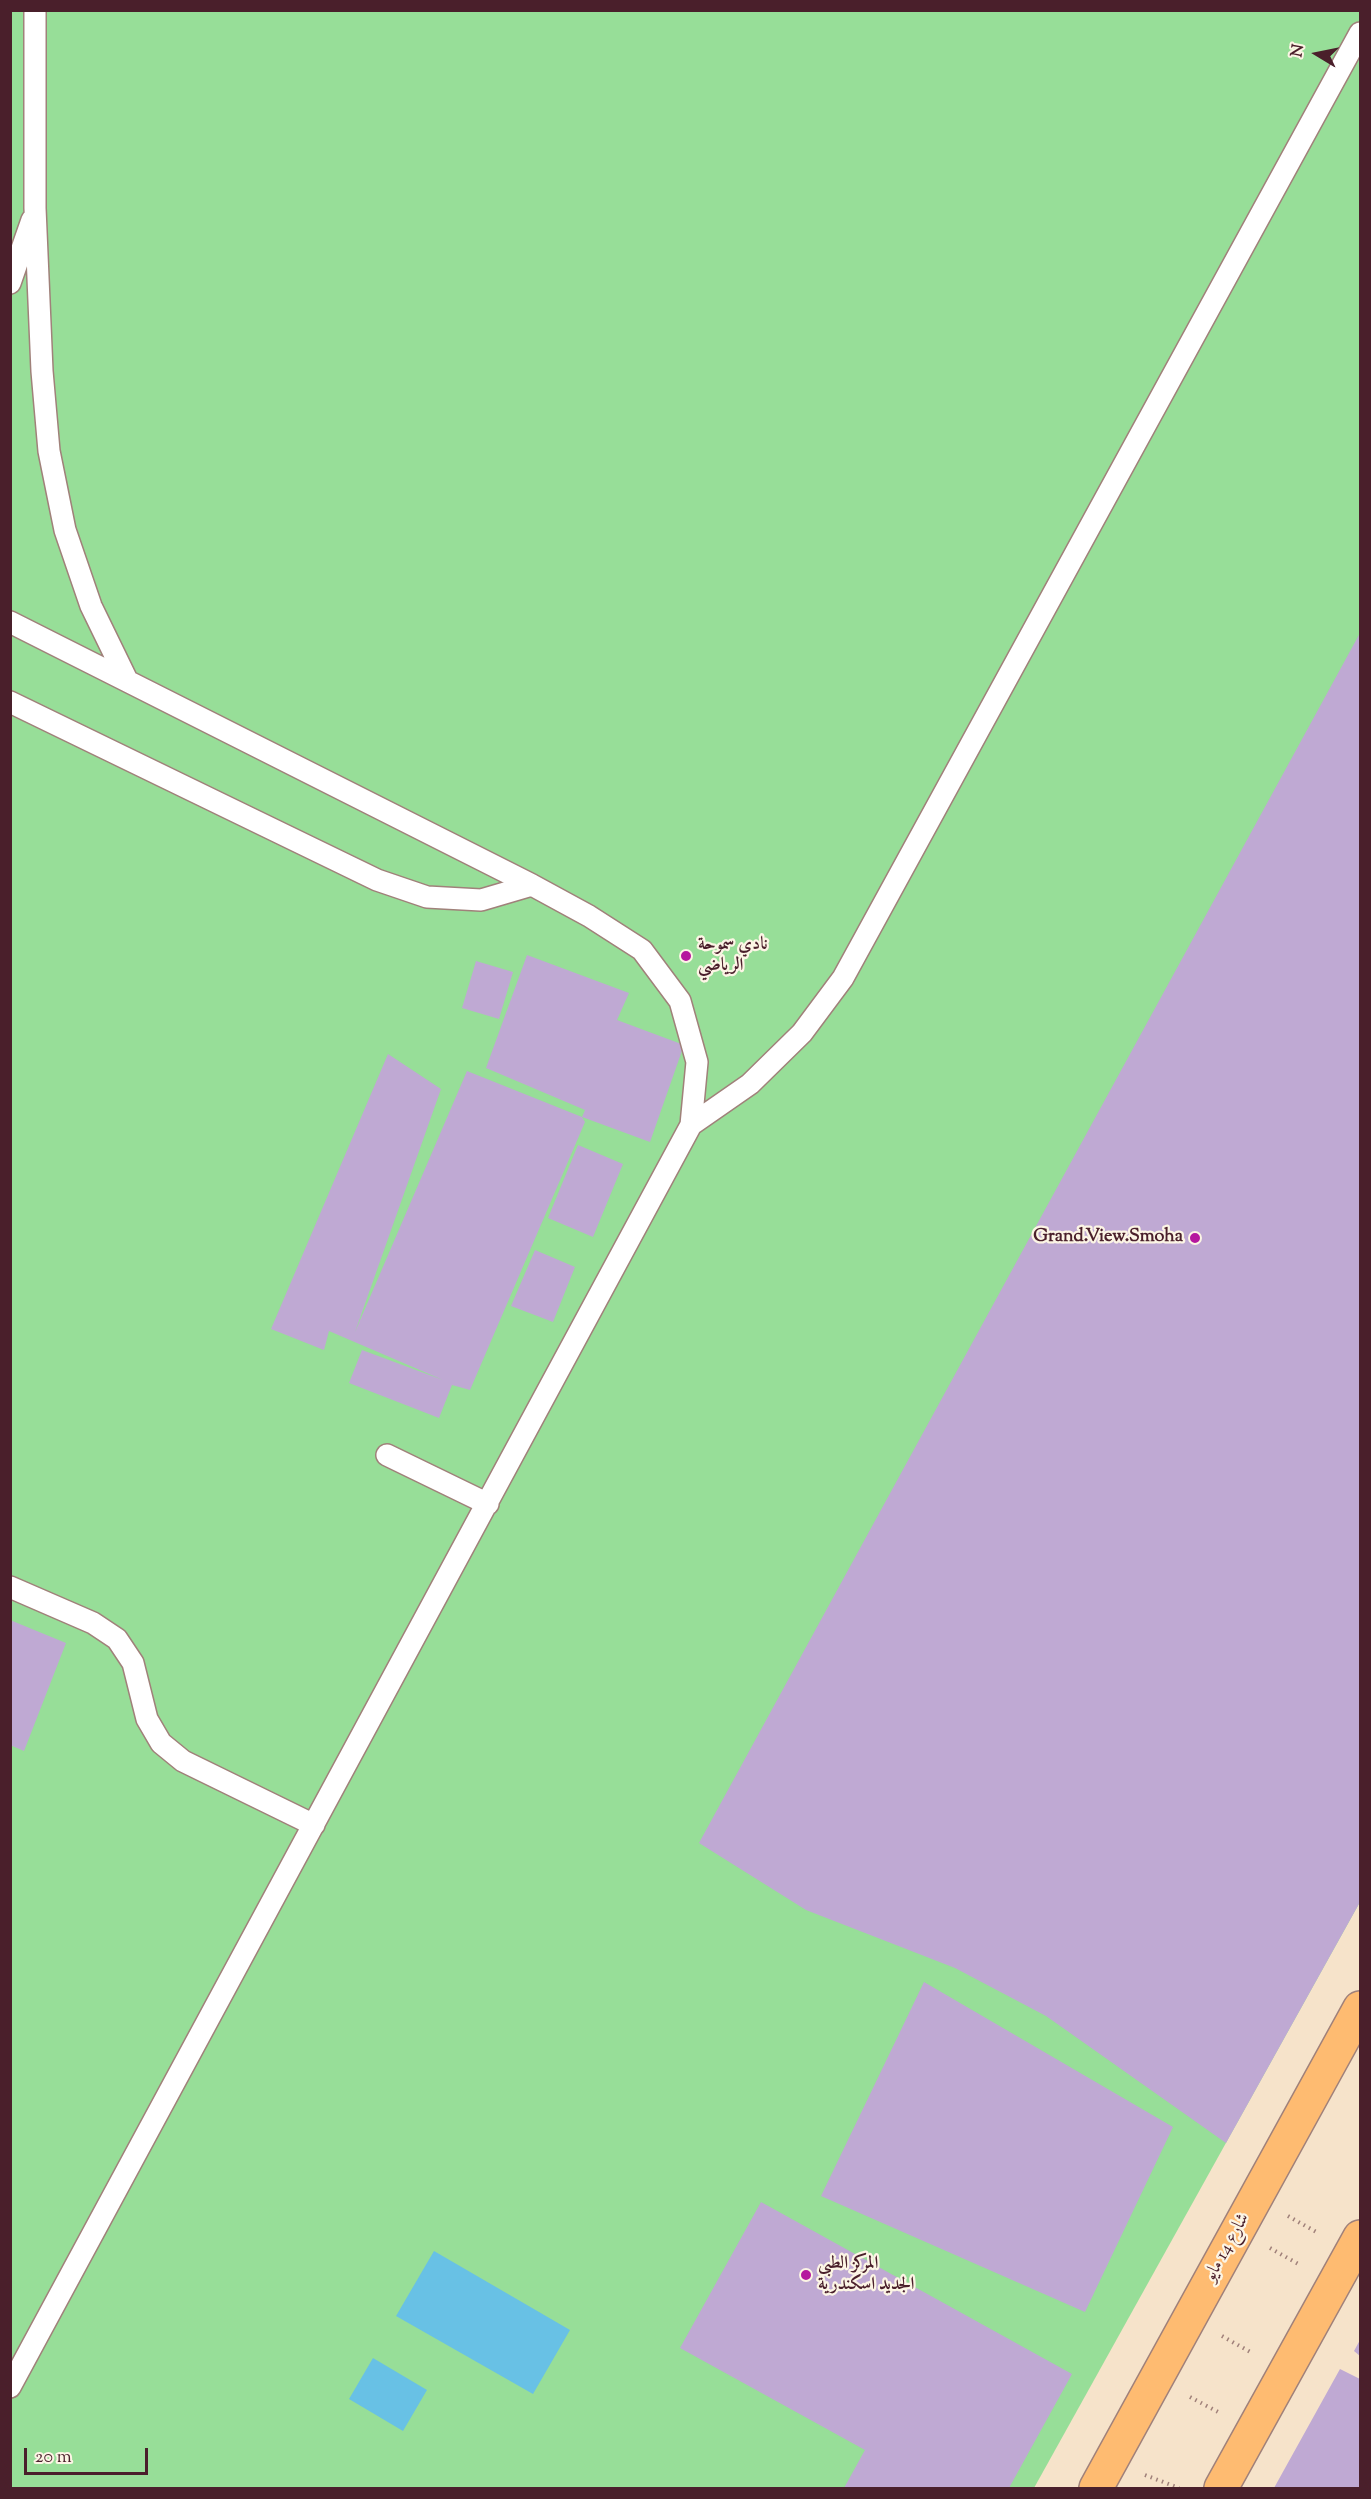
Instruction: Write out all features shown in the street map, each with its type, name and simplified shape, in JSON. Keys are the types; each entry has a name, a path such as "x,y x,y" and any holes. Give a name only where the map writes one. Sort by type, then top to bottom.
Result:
{"main road":[{"name":"شارع 14 مايو","path":"1096,2488 1360,2008"},
{"path":"1221,2488 1356,2245"}],"lane":[{"path":"35,10 35,208 42,371 49,451 65,530 91,606 127,680"},
{"path":"691,1125 750,1084 765,1070 802,1033 843,978 1360,33"},
{"path":"10,283 35,208"},
{"path":"10,622 532,885 589,916 642,950 680,1001 698,1062 691,1125 10,2387"},
{"path":"10,702 377,880 427,897 481,900 532,885"},
{"path":"387,1455 488,1504"},
{"path":"10,1587 93,1623 117,1639 133,1663 147,1719 161,1743 183,1761 314,1825"}],"path":[{"path":"1256,2198 1356,2245"},
{"path":"1238,2230 1334,2284"},
{"path":"1190,2317 1285,2372"},
{"path":"1156,2378 1252,2431"}],"green space":[{"name":"نادي سموحة الرياضي","path":"11,11 1360,11 1360,1902 1034,2488 11,2488"}],"water":[{"path":"434,2251 570,2330 533,2394 396,2316"},
{"path":"373,2358 427,2390 403,2431 349,2399"}],"building":[{"name":"Grand.View.Smoha","path":"1360,633 1360,1902 1226,2143 1046,2016 955,1968 806,1910 699,1843"},
{"path":"527,955 629,993 617,1020 684,1045 650,1142 582,1117 585,1110 486,1068"},
{"path":"476,961 513,972 499,1019 462,1008"},
{"path":"388,1054 441,1089 355,1332 467,1071 582,1117 585,1122 470,1390 452,1385 439,1418 349,1383 362,1350 443,1380 329,1331 324,1350 271,1329"},
{"path":"578,1145 623,1164 593,1237 548,1218"},
{"path":"535,1250 575,1267 553,1322 511,1306"},
{"path":"10,1620 66,1643 24,1751 10,1745"},
{"path":"924,1982 1173,2127 1085,2312 821,2196"},
{"name":"المركز الطبى الجديد اسكندرية","path":"761,2202 1072,2374 1009,2488 844,2488 865,2450 680,2348"},
{"path":"1360,2340 1360,2356 1354,2351"},
{"path":"1340,2369 1360,2379 1360,2488 1274,2488"}],"place":[{"name":"نادي سموحة الرياضي","path":"686,956"},
{"name":"Grand.View.Smoha","path":"1195,1238"},
{"name":"المركز الطبى الجديد اسكندرية","path":"806,2275"}]}
